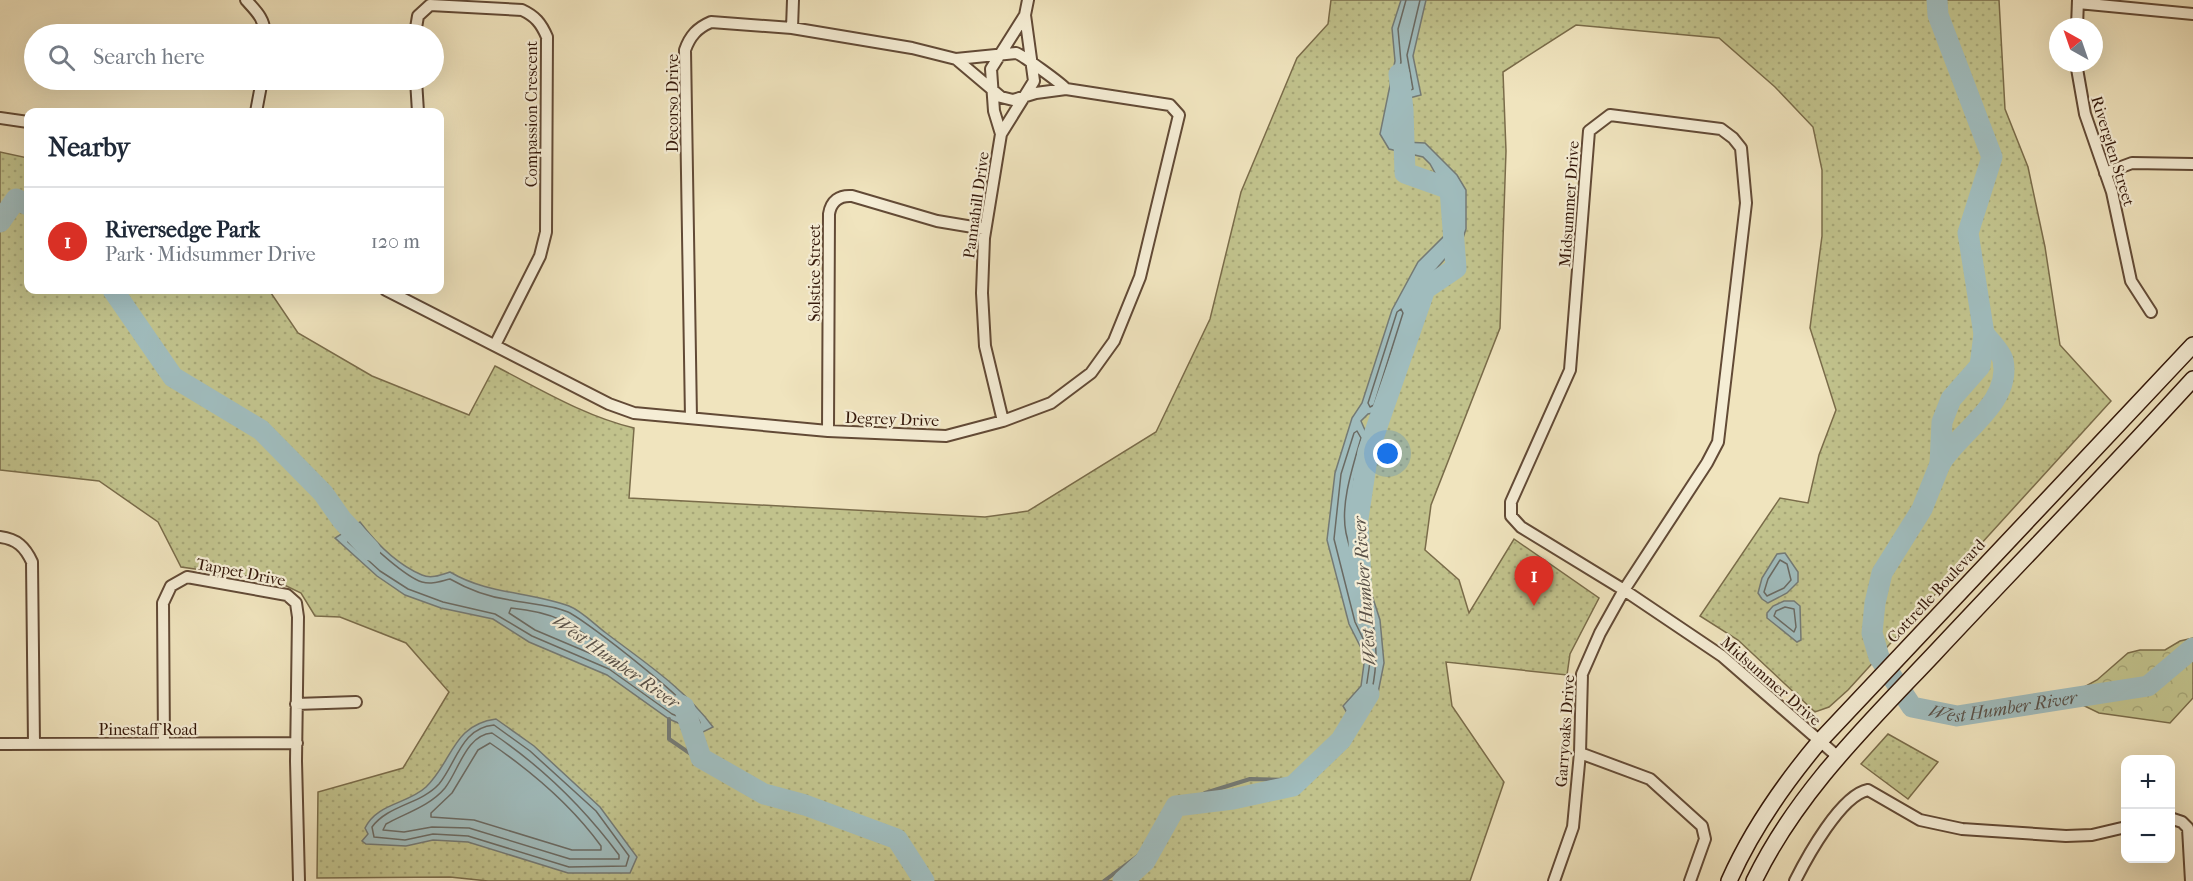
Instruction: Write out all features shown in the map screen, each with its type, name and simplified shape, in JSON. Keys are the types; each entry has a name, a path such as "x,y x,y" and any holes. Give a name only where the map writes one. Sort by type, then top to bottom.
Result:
{"main road":[{"name":"Cottrelle Boulevard","path":"1729,881 1759,822 1819,742 2193,345"},
{"path":"1754,881 1784,826 1837,756 2193,379"}],"street":[{"path":"246,0 258,12 263,24"},
{"path":"792,28 793,0"},
{"name":"Pannahill Drive","path":"1003,421 985,346 982,292 986,229 1001,134 1023,97 1032,87 1033,66 1025,15 1028,0"},
{"path":"2077,18 2078,1 2193,14"},
{"name":"Compassion Crescent","path":"417,24 418,16 430,5 522,9 538,20 547,37 546,232 540,256 495,345"},
{"name":"Pannahill Drive","path":"1001,134 994,111 990,69 1025,15"},
{"name":"Decorso Drive","path":"691,418 686,50 694,32 711,22 792,28 912,48 956,59 992,87"},
{"path":"956,59 1016,53 1023,55 1033,66"},
{"name":"Degrey Drive","path":"1033,66 1066,89"},
{"name":"Riverglen Street","path":"2078,72 2085,114 2112,192 2131,281 2151,312"},
{"path":"992,87 1001,97 1013,100 1023,97"},
{"name":"Degrey Drive","path":"394,294 609,404 634,413 828,432 946,436 1003,421 1051,404 1091,373 1114,341 1140,277 1179,115 1170,105 1066,89 1023,97"},
{"path":"257,108 260,90"},
{"path":"417,90 418,108"},
{"name":"Midsummer Drive","path":"1624,590 1707,463 1718,442 1746,203 1741,148 1721,129 1610,115 1599,121 1589,131 1570,370 1511,502 1511,516 1521,527 1624,590 1722,656 1837,756"},
{"path":"0,118 24,121"},
{"path":"2105,173 2132,163 2193,164"},
{"name":"Solstice Street","path":"828,432 829,214 832,203 841,196 852,196 937,221 986,229"},
{"path":"0,537 9,538 25,547 32,562 34,744"},
{"name":"Tappet Drive","path":"164,744 163,603 171,586 187,577 288,595 296,603 299,881"},
{"name":"Garryoaks Drive","path":"1554,881 1574,827 1580,753 1582,674 1600,633 1624,590"},
{"path":"296,704 356,702"},
{"name":"Pinestaff Road","path":"0,744 297,743"},
{"path":"1580,753 1650,779 1702,826 1705,839 1690,881"},
{"path":"1795,881 1841,809 1859,792 1865,790 1875,792 1920,820 1954,828 2066,836 2092,835 2121,828"},
{"path":"2175,820 2182,822 2188,828 2191,881"}],"green space":[{"path":"1331,0 1999,0 2005,109 2028,167 2045,247 2060,345 2111,401 1848,690 1829,707 1815,712 1738,640 1700,616 1780,498 1808,503 1819,455 1836,410 1810,328 1822,236 1822,170 1813,127 1775,87 1719,38 1576,25 1503,72 1506,151 1500,328 1431,505 1425,550 1459,580 1469,613 1514,539 1599,598 1570,654 1567,675 1446,662 1452,706 1504,782 1470,881 488,881 450,877 317,878 318,792 403,768 449,692 406,643 340,617 315,616 301,593 274,580 181,567 158,522 99,481 0,470 0,152 24,157 24,294 272,294 298,333 372,376 469,415 495,366 580,409 634,428 629,498 985,517 1028,511 1156,432 1210,319 1241,192 1297,58 1328,24"},
{"path":"2193,638 2193,698 2170,723 2099,713 2066,697 2097,680 2128,653 2140,650 2165,650 2180,641"},
{"path":"1888,734 1938,762 1908,799 1861,764"}],"water":[{"path":"1401,0 1426,0 1413,56 1421,95 1402,100 1394,114 1396,132 1404,142 1425,143 1457,175 1466,190 1466,229 1463,238 1426,281 1409,314 1378,412 1368,414 1361,421 1368,437 1354,480 1351,530 1380,620 1384,663 1378,693 1360,715 1350,718 1343,706 1361,686 1365,656 1349,624 1327,540 1335,473 1352,418 1362,403 1392,310 1418,262 1444,236 1451,211 1445,191 1430,164 1423,157 1389,149 1380,134 1395,61 1392,28"},
{"path":"360,522 388,553 422,575 432,577 450,572 479,585 554,601 574,608 676,688 713,727 701,733 669,719 607,675 529,642 493,619 441,608 405,595 377,576 335,538"},
{"path":"1785,553 1798,572 1798,582 1787,593 1768,603 1758,593 1762,578 1777,554"},
{"path":"1784,601 1794,601 1800,606 1801,640 1797,642 1767,618 1767,613 1773,606"},
{"path":"496,719 534,746 600,807 637,857 630,873 568,873 468,842 433,840 406,846 366,844 362,841 368,834 365,828 377,813 419,793 426,787 470,728"}],"waterway":[{"name":"West Humber River","path":"1937,0 1938,15 1992,157 1968,233 1984,334 1980,366 1951,399 1942,422 1940,464 1922,509 1882,573 1875,603 1872,633 1879,657 1912,707 1957,716 2148,686 2193,648"},
{"name":"West Humber River","path":"1361,583 1358,519 1368,452 1425,289 1456,268 1450,189 1405,173 1403,110 1399,74"},
{"name":"West Humber River","path":"0,222 16,199 24,203"},
{"name":"West Humber River","path":"116,294 173,377 261,430 323,493 342,520 370,550"},
{"path":"1940,464 1948,452 1992,404 2004,376 2002,357 1984,334"},
{"name":"West Humber River","path":"1123,881 1145,861 1176,806 1233,799 1293,786 1341,740 1369,694"},
{"name":"West Humber River","path":"680,705 684,707 701,758 764,794 805,805 897,839 924,881"},
{"path":"1104,881 1139,855 1165,814 1205,793 1250,779 1291,780 1305,769 1350,718"},
{"name":"West Humber River","path":"669,719 669,739 752,796 802,801 853,814 885,833 915,866 923,881"}],"place":[{"name":"Riversedge Park","path":"1534,606"}]}
